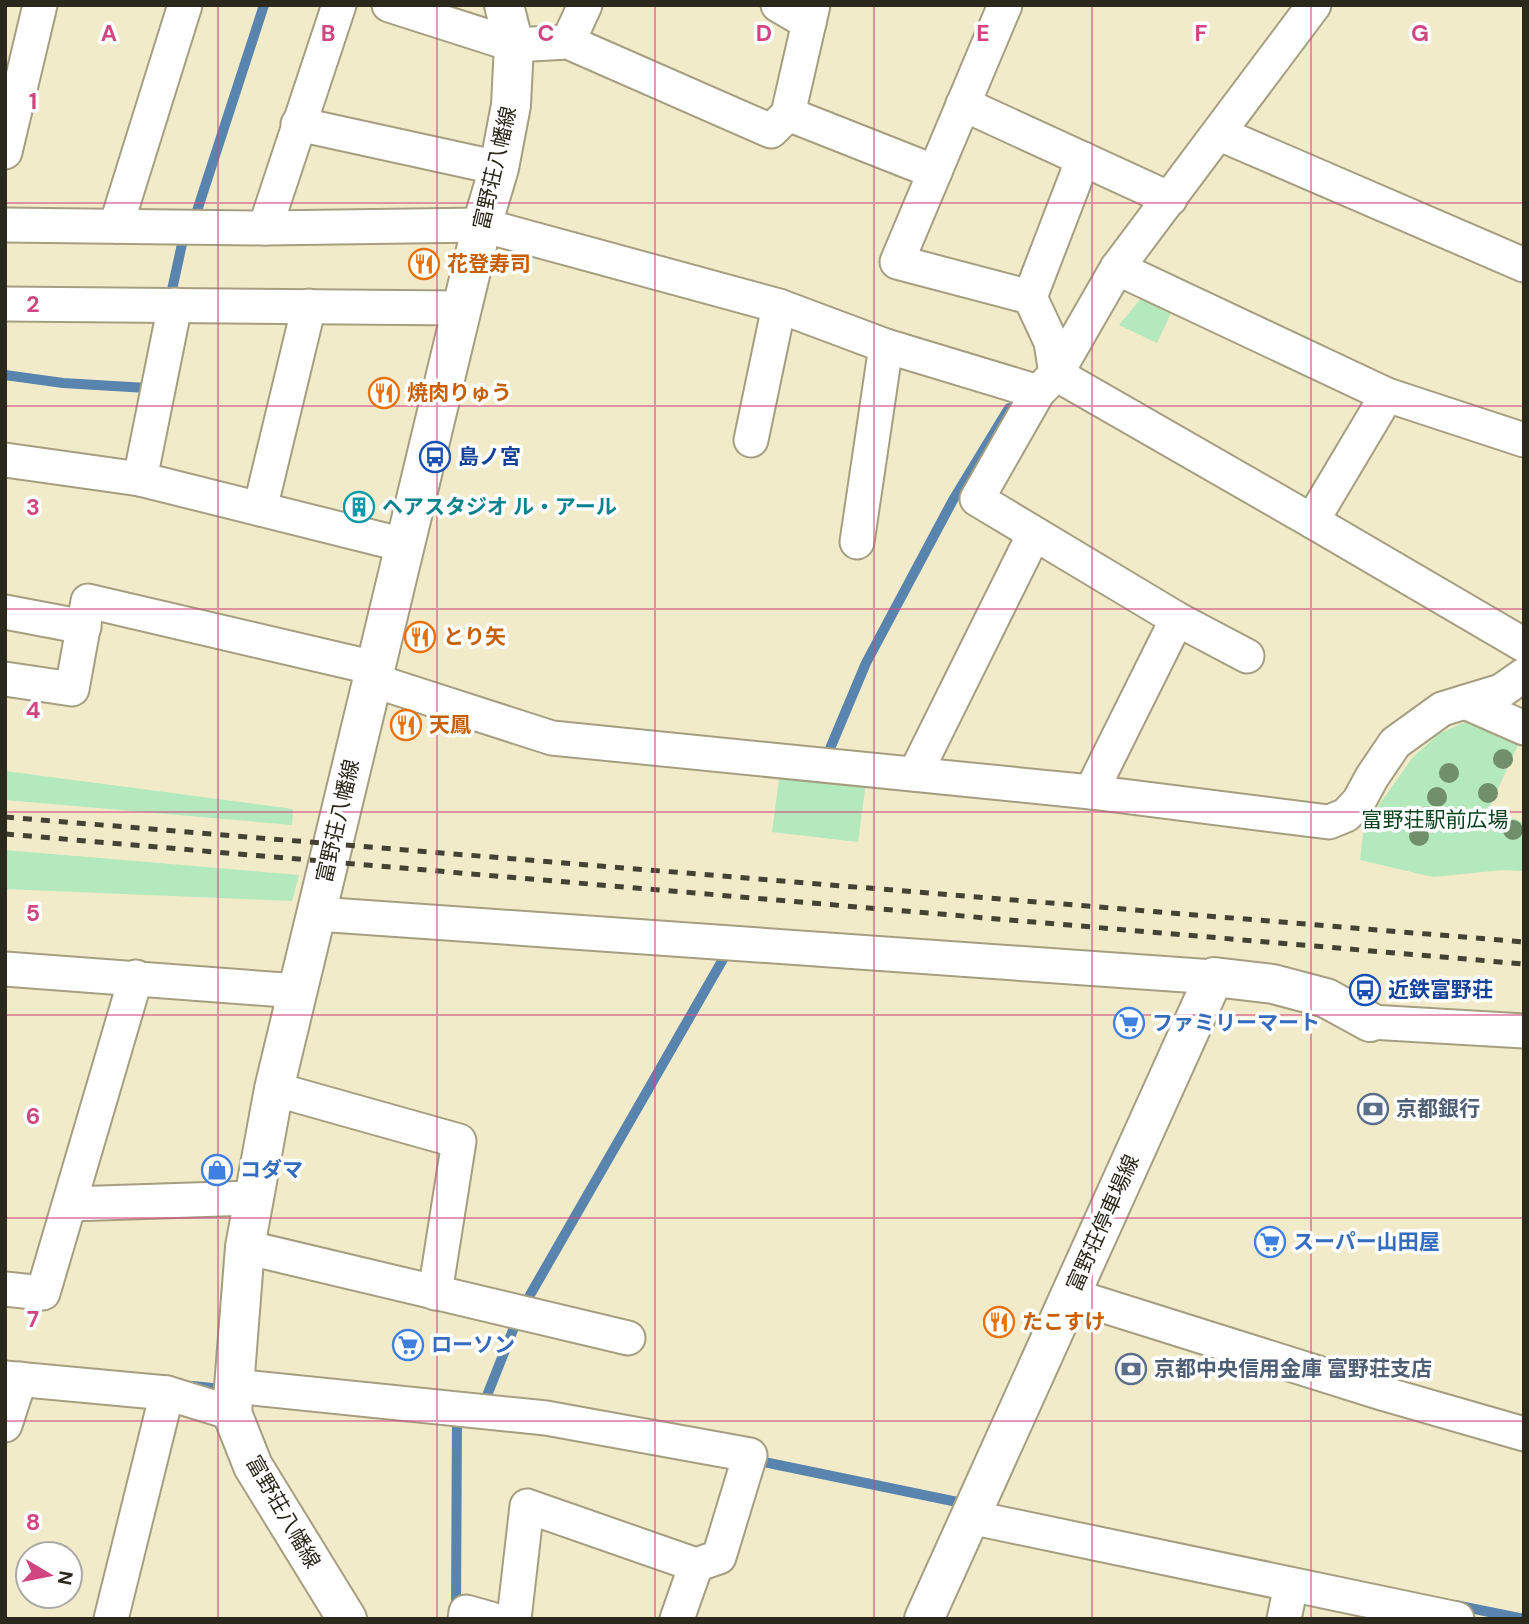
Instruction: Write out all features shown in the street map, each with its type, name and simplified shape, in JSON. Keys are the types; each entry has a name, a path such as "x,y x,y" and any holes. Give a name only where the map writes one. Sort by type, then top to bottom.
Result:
{"main road":[{"name":"富野荘八幡線","path":"346,1619 253,1466 233,1399 245,1247 274,1089 344,791 481,225 499,168 511,105 514,45 504,5"},
{"path":"1214,977 1273,984 1326,998 1370,1022"},
{"name":"富野荘停車場線","path":"924,1619 1214,977"}],"street":[{"path":"5,152 40,5"},
{"path":"116,226 185,5"},
{"path":"265,228 339,5"},
{"path":"389,5 514,45 568,42 771,131 788,114 811,14 778,5"},
{"path":"568,42 585,5"},
{"path":"1005,5 897,262 1030,297"},
{"path":"1247,656 1177,619 977,499 1116,268 1220,134 1314,5"},
{"path":"963,104 1170,199"},
{"path":"788,114 935,172"},
{"path":"299,124 499,168"},
{"path":"1220,134 1524,265"},
{"path":"1047,383 1051,342 1030,297 1083,159"},
{"path":"5,225 265,228 481,225 779,306 886,346 1047,383 1312,520 1524,645"},
{"path":"1116,268 1387,395 1524,440"},
{"path":"5,304 461,308"},
{"path":"139,479 175,305"},
{"path":"260,509 309,306"},
{"path":"751,440 779,306"},
{"path":"857,542 886,346"},
{"path":"1312,520 1387,395"},
{"path":"5,460 139,479 404,545"},
{"path":"915,774 1034,534"},
{"path":"5,680 72,689 88,601 374,674 552,738 1091,792 1329,822 1346,815 1359,802 1395,743 1442,709 1501,691 1524,676"},
{"path":"5,612 84,627"},
{"path":"1091,792 1177,619"},
{"path":"1465,702 1524,728"},
{"path":"317,914 1214,977"},
{"path":"6,972 136,977 298,991"},
{"path":"5,1289 43,1293 136,977"},
{"path":"1370,1022 1524,1031"},
{"path":"274,1089 459,1141 435,1293"},
{"path":"70,1204 252,1198"},
{"path":"245,1247 628,1338"},
{"path":"1070,1295 1385,1394 1524,1434"},
{"path":"5,1425 13,1378 233,1399 546,1418 750,1455 719,1558 696,1565 527,1506 514,1619"},
{"path":"111,1619 167,1393"},
{"path":"970,1517 1454,1618"},
{"path":"677,1619 696,1565"},
{"path":"1284,1619 1291,1585"},
{"path":"465,1619 466,1612 491,1619"}],"green space":[{"path":"1143,296 1171,313 1157,343 1119,325"},
{"name":"富野荘駅前広場","path":"1471,719 1518,745 1489,808 1524,823 1524,871 1503,870 1433,877 1360,860 1364,826 1413,757 1439,734"},
{"path":"5,771 293,809 292,825 5,800"},
{"path":"780,772 866,782 858,842 772,832"},
{"path":"5,850 299,875 292,901 5,889"}],"waterway":[{"path":"195,217 264,5"},
{"path":"170,299 182,244"},
{"path":"5,375 63,383 147,388 148,380"},
{"path":"829,751 866,663 953,500 1009,408"},
{"path":"530,1295 726,954"},
{"path":"486,1398 515,1325"},
{"path":"193,1386 222,1389"},
{"path":"456,1612 457,1415"},
{"path":"764,1462 967,1504"},
{"path":"1455,1605 1524,1619"}],"railway":[{"path":"5,817 1524,942"},
{"path":"5,834 1524,964"}],"place":[{"name":"花登寿司","path":"424,264"},
{"name":"焼肉りゅう","path":"384,393"},
{"name":"島ノ宮","path":"435,457"},
{"name":"ヘアスタジオ ル・アール","path":"359,507"},
{"name":"とり矢","path":"420,637"},
{"name":"天鳳","path":"406,725"},
{"name":"近鉄富野荘","path":"1365,990"},
{"name":"ファミリーマート","path":"1129,1023"},
{"name":"京都銀行","path":"1373,1109"},
{"name":"コダマ","path":"217,1170"},
{"name":"スーパー山田屋","path":"1270,1242"},
{"name":"たこすけ","path":"999,1322"},
{"name":"ローソン","path":"408,1345"},
{"name":"京都中央信用金庫 富野荘支店","path":"1131,1369"}]}
